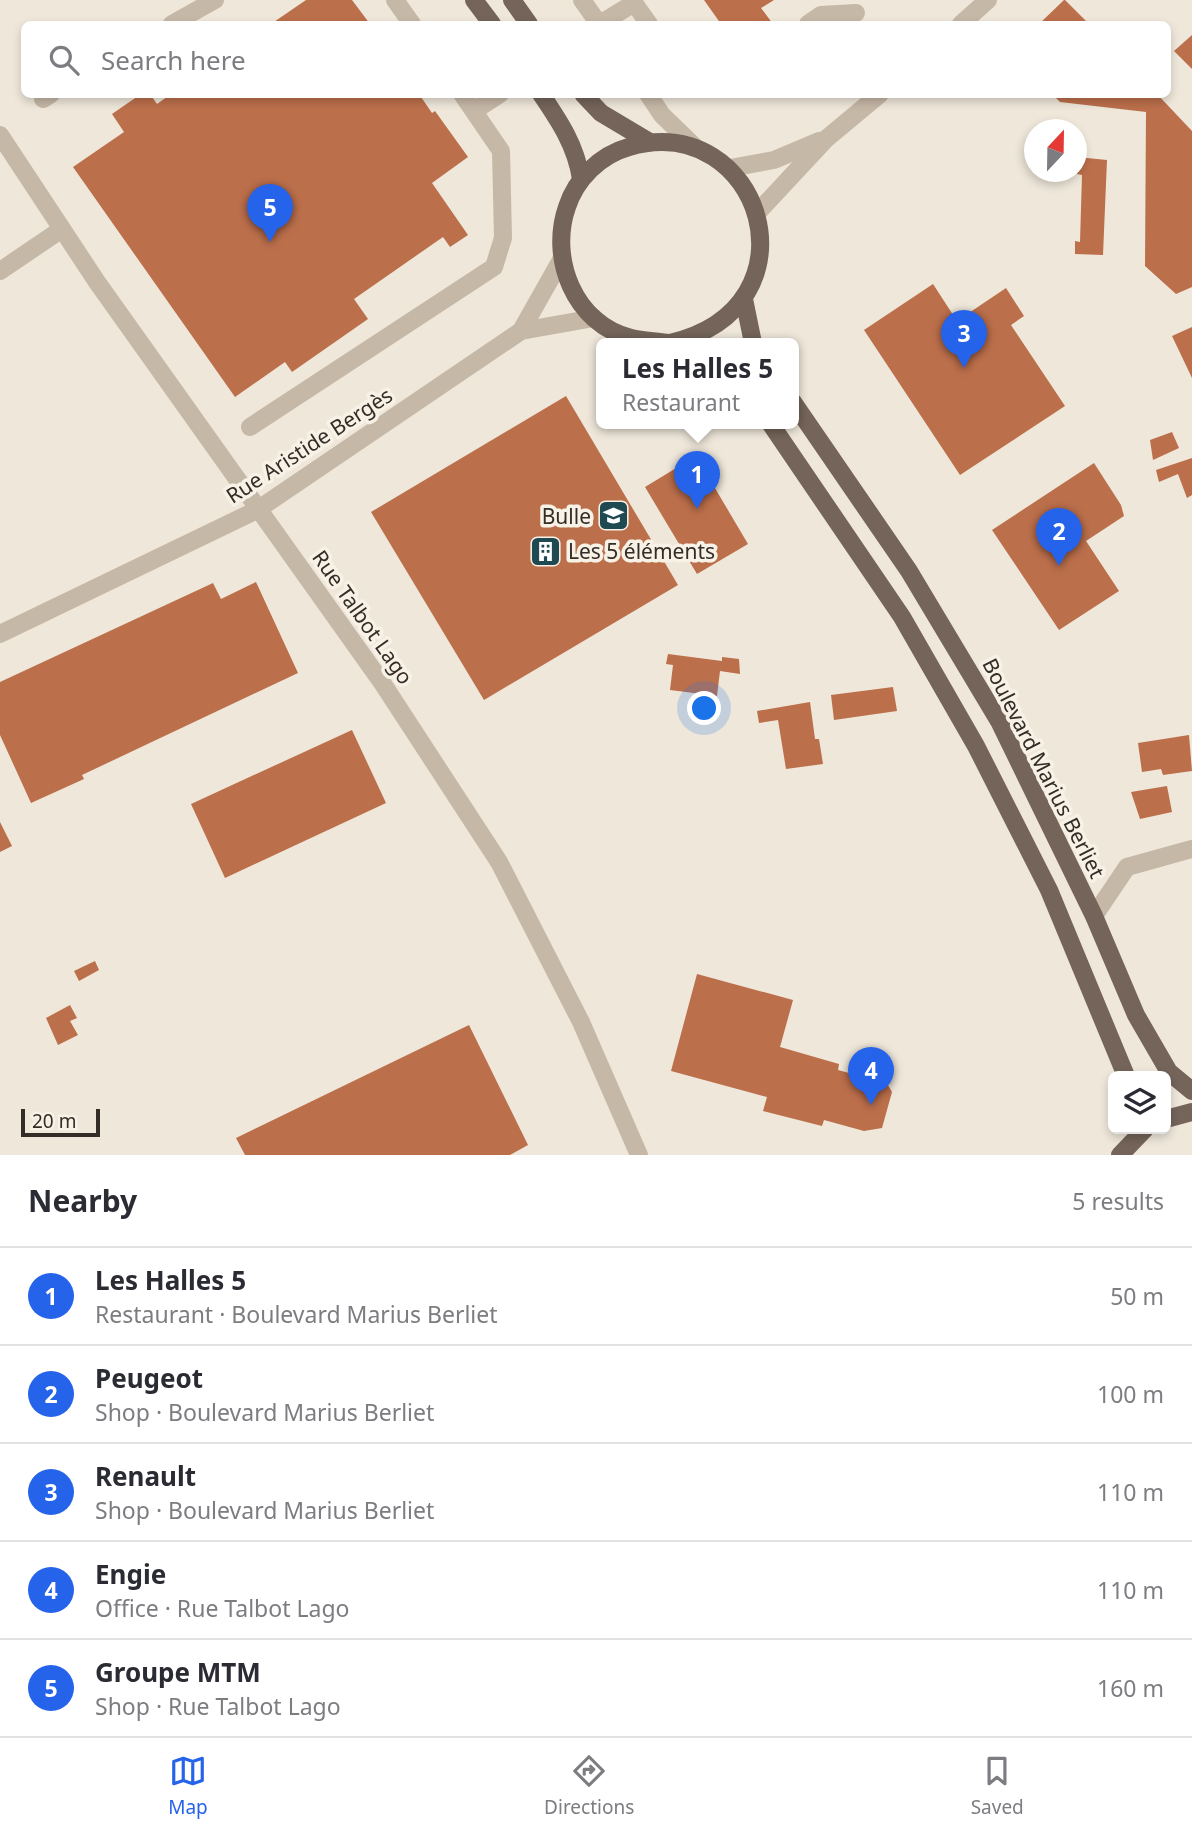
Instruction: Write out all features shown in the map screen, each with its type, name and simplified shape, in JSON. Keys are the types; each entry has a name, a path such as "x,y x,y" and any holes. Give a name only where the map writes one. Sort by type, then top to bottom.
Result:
{"main road":[{"path":"474,0 490,21"},
{"path":"512,0 527,21"},
{"path":"544,98 569,138 578,159 581,179"},
{"path":"587,98 601,113 648,141"},
{"path":"629,338 594,318 572,292 561,260 560,225 581,179 592,167 618,150 648,141 695,147 730,168 757,213 762,242 757,272 744,299 724,321 690,338"},
{"path":"744,299 752,338"},
{"name":"Boulevard Marius Berliet","path":"799,411 909,571 993,712 1094,916 1136,1015 1169,1072 1192,1091"},
{"path":"774,429 902,617 976,746 1049,890 1124,1071"},
{"path":"1171,1118 1192,1112"}],"street":[{"path":"177,21 215,0"},
{"path":"395,0 410,21"},
{"path":"582,0 597,21"},
{"path":"964,21 988,0"},
{"path":"604,21 634,3 647,21"},
{"path":"812,21 821,15 854,21"},
{"path":"250,426 494,267 503,238 502,151 465,98"},
{"path":"474,111 494,98"},
{"path":"651,98 662,115 695,147"},
{"path":"757,213 826,139 875,98"},
{"name":"Rue Talbot Lago","path":"0,135 257,510 383,684 499,862 581,1022 639,1155"},
{"path":"730,168 774,160 826,139"},
{"path":"0,271 62,229"},
{"name":"Rue Aristide Bergès","path":"521,331 561,260"},
{"name":"Rue Aristide Bergès","path":"0,634 257,510 521,331 594,318"},
{"path":"1094,916 1127,867 1192,849"}],"building":[{"path":"306,0 352,0 368,21 275,21"},
{"path":"704,0 774,0 761,8 771,21 719,21"},
{"path":"1065,0 1086,21 1042,21"},
{"path":"1192,35 1192,69 1174,51"},
{"path":"135,98 153,98 157,104 165,98 422,98 432,113 435,111 468,157 432,183 468,235 450,247 443,237 354,299 368,319 292,372 285,362 235,397 73,167 124,132 112,114"},
{"path":"1056,98 1161,98 1192,131 1192,287 1176,294 1145,266 1146,112 1060,102"},
{"path":"1087,158 1107,160 1103,255 1075,254 1075,241 1080,242 1082,182 1087,182"},
{"path":"933,284 957,321 1006,288 1024,316 1011,325 1065,406 960,475 864,330"},
{"path":"1192,327 1192,378 1172,336"},
{"name":"Les 5 éléments","path":"566,396 678,585 484,700 371,512"},
{"path":"1172,432 1179,448 1153,460 1150,440"},
{"path":"696,456 748,544 697,574 645,487"},
{"path":"1192,458 1192,495 1187,498 1178,474 1159,482 1156,470"},
{"path":"1094,463 1121,505 1124,516 1086,541 1119,591 1059,630 992,530"},
{"path":"256,582 298,673 82,775 84,779 31,803 0,735 0,682 213,583 221,599"},
{"path":"668,654 722,661 722,657 739,659 740,674 720,671 717,696 670,690 673,665 666,664"},
{"path":"893,687 897,711 834,720 831,695"},
{"path":"810,702 815,739 819,739 823,764 786,769 778,720 759,723 757,711"},
{"path":"352,730 386,803 225,878 191,804"},
{"path":"1189,735 1192,771 1163,775 1161,769 1142,772 1138,743"},
{"path":"1167,786 1172,812 1140,819 1131,792"},
{"path":"0,822 12,846 0,852"},
{"path":"95,961 99,970 79,981 74,971"},
{"path":"697,974 793,1000 780,1047 839,1064 838,1070 849,1073 850,1069 885,1080 892,1092 882,1128 864,1131 824,1120 822,1126 763,1111 767,1097 671,1071"},
{"path":"70,1005 77,1018 70,1021 78,1035 58,1045 46,1018"},
{"path":"469,1025 528,1145 510,1155 245,1155 236,1138"}],"place":[{"name":"Groupe MTM","path":"270,242"},
{"name":"Renault","path":"964,368"},
{"name":"Les Halles 5","path":"697,509"},
{"name":"Bulle","path":"614,516"},
{"name":"Les 5 éléments","path":"545,551"},
{"name":"Peugeot","path":"1059,566"},
{"name":"Engie","path":"871,1105"}]}
